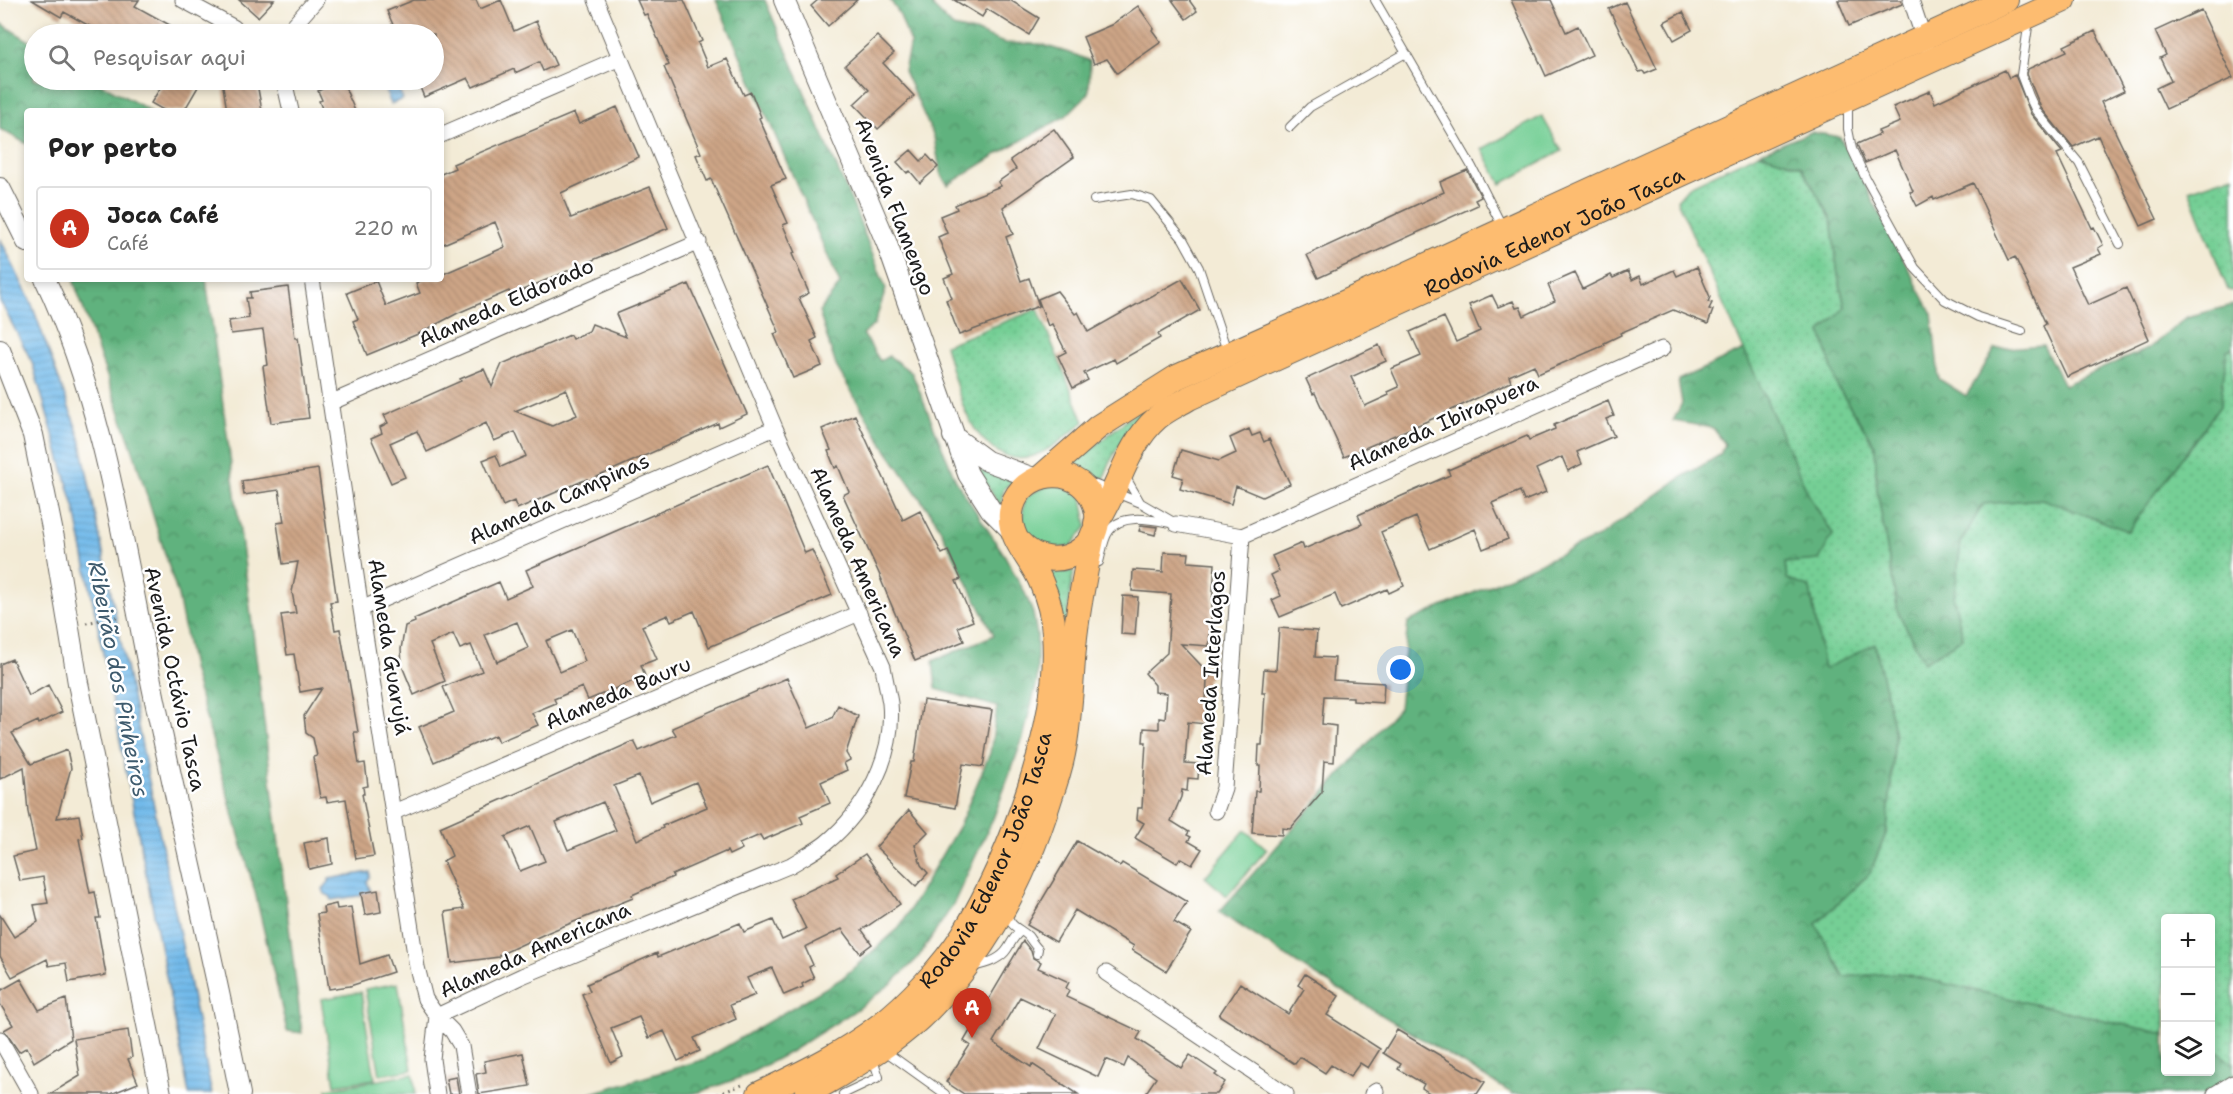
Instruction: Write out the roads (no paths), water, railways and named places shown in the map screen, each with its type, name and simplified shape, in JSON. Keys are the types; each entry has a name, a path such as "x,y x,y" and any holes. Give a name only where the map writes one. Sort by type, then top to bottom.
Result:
{"main road":[{"name":"Rodovia Edenor João Tasca","path":"1038,478 1098,427 1177,377 1228,354 1396,291 1848,97 2006,0"},
{"name":"Rodovia Edenor João Tasca","path":"807,1094 877,1060 964,970 1004,910 1026,867 1063,757 1070,711 1081,595 1095,528 1140,436 1158,418 1189,398 1396,291 1504,229 1927,48 2030,15 2064,0"},
{"path":"1058,475 1072,478 1089,492 1096,512 1095,528 1082,549 1064,559 1043,559 1034,555 1016,537 1011,523 1013,504 1023,487 1038,478 1058,475"},
{"name":"Rodovia Edenor João Tasca","path":"755,1088 817,1065 880,1026 922,987 962,936 996,871 1024,803 1044,738 1055,668 1051,611 1041,581 1016,537"}],"street":[{"path":"183,0 227,24"},
{"path":"295,24 316,0"},
{"name":"Alameda Americana","path":"437,1016 522,976 791,865 826,843 857,810 878,776 888,743 890,705 883,667 775,428 596,0"},
{"name":"Avenida Flamengo","path":"784,0 887,244 968,474 991,510 1016,537"},
{"path":"1911,0 1927,48"},
{"path":"444,134 620,58"},
{"path":"286,90 290,108"},
{"path":"0,188 24,236"},
{"name":"Alameda Eldorado","path":"330,403 699,242"},
{"name":"Avenida Octávio Tasca","path":"46,282 63,316 108,471 179,816 240,1094"},
{"name":"Alameda Guarujá","path":"312,282 361,609 422,992 437,1016 452,1031 461,1046 469,1094"},
{"name":"Alameda Ibirapuera","path":"1242,536 1662,349"},
{"path":"0,350 33,435 54,538 78,683 161,1094"},
{"name":"Alameda Campinas","path":"361,609 775,428"},
{"path":"953,436 987,460 1038,478"},
{"path":"1176,524 1242,536"},
{"name":"Alameda Interlagos","path":"1216,811 1224,788 1242,536"},
{"name":"Alameda Bauru","path":"394,812 859,613"},
{"path":"1106,973 1264,1088 1286,1094"},
{"path":"437,1016 432,1059 437,1094"},
{"path":"0,1040 31,1094"},
{"path":"2215,1094 2233,1083"}],"lane":[{"path":"1375,0 1472,167 1504,229"},
{"path":"2030,15 2021,75 2029,96 2036,111 2079,164 2120,244"},
{"path":"1290,127 1310,107 1406,52"},
{"path":"1848,97 1848,129 1852,149 1915,268 1945,300 1978,317 2022,331"},
{"path":"1094,200 1132,194 1151,200 1183,239 1199,268 1228,354"},
{"path":"1072,478 1117,482 1141,503 1176,524"},
{"path":"1117,482 1141,503"},
{"path":"1081,595 1092,579 1108,532 1114,525 1130,519 1176,524"},
{"path":"1004,910 1010,924 1026,934 1038,949 1037,954"},
{"path":"964,970 991,963 1005,952 1013,937 1020,932"},
{"path":"843,1094 877,1060 945,1094"}],"water":[{"path":"385,90 399,90 403,99 391,104"},
{"name":"Ribeirão dos Pinheiros","path":"0,238 31,302 80,438 212,1094 189,1094 75,510 32,362 0,301"},
{"path":"370,872 367,882 372,894 332,900 325,894 323,889 329,879"}],"place":[{"name":"Joca Café","path":"972,1038"}]}
